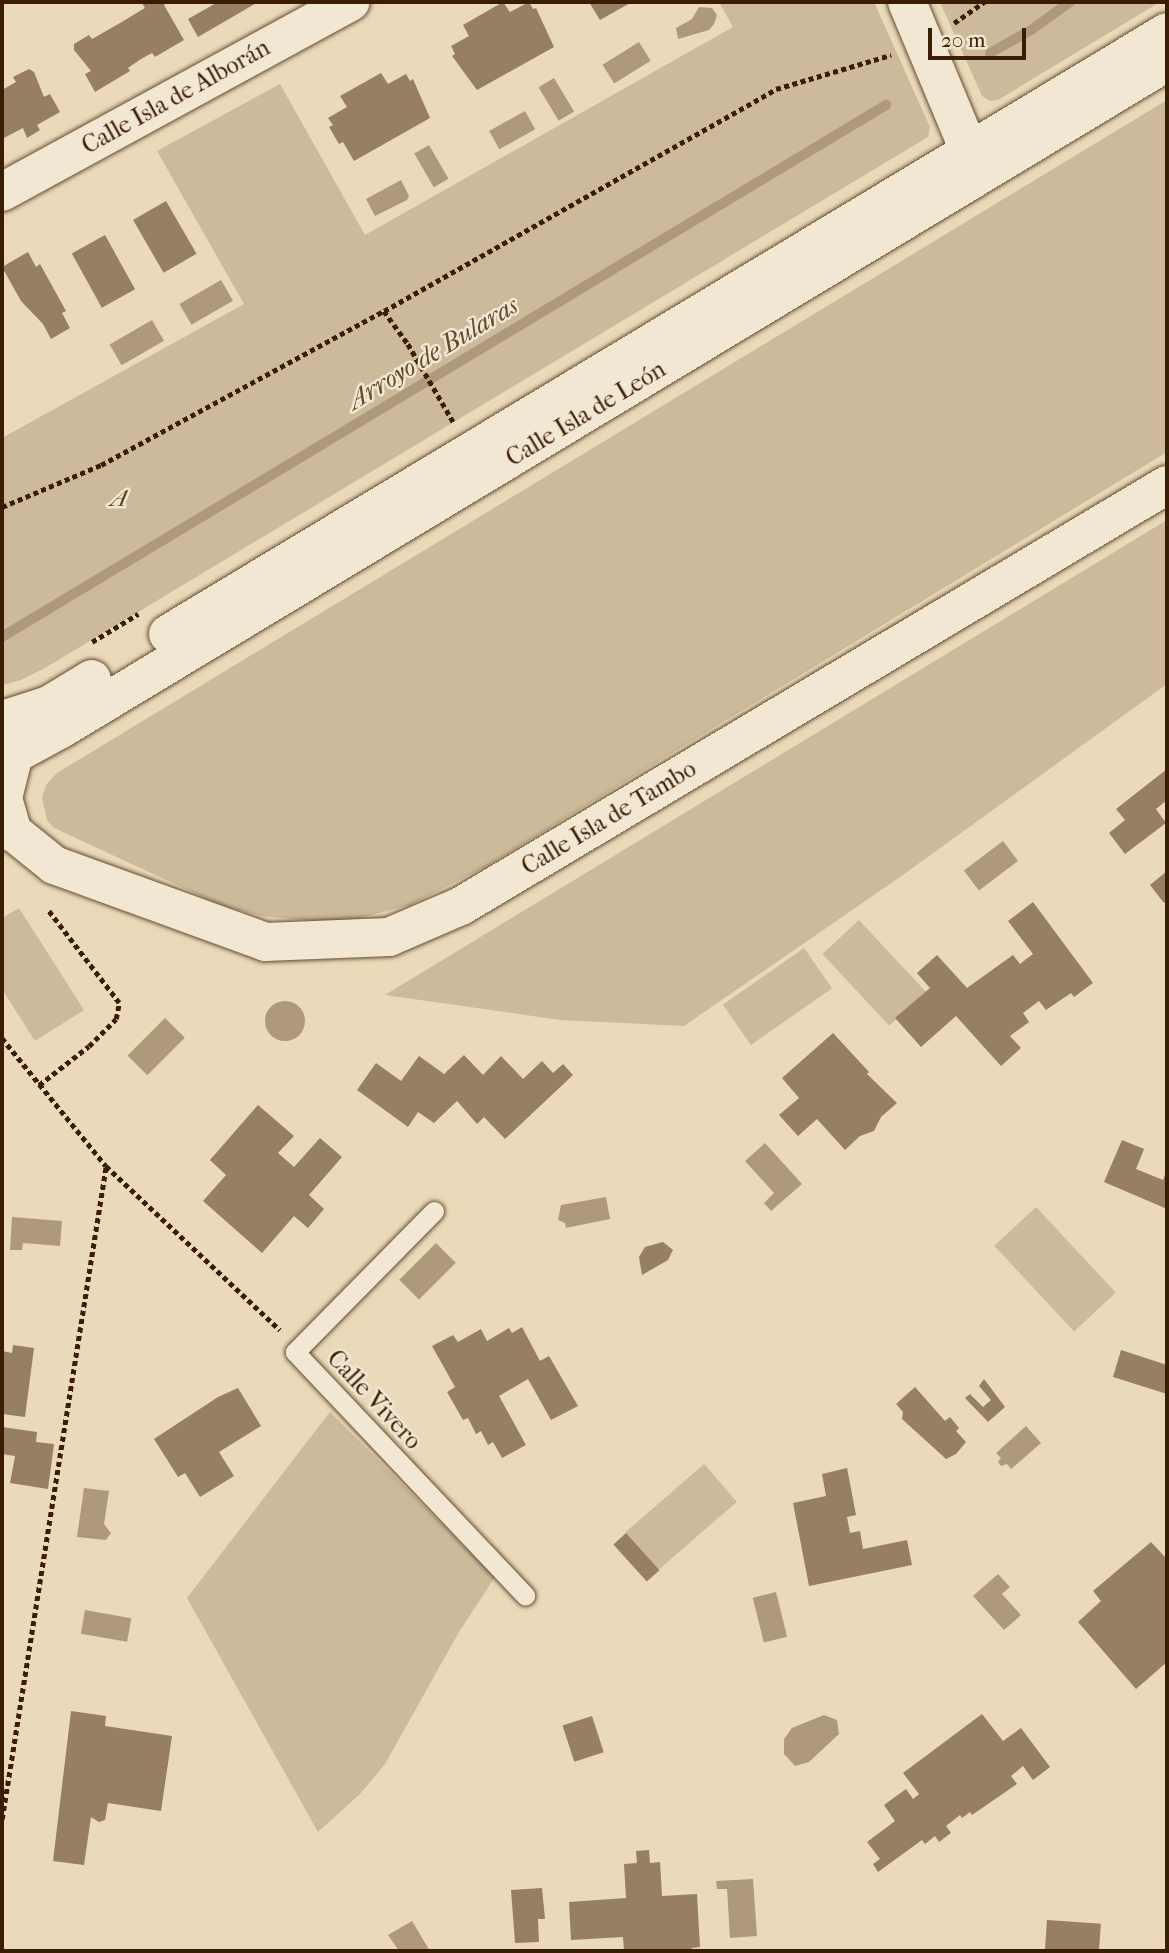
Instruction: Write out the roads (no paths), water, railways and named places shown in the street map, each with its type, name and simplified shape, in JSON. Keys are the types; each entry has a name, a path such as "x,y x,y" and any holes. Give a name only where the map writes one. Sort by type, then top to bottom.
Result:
{"street":[{"name":"Calle Isla de Alborán","path":"2,192 351,2"},
{"path":"907,2 969,150"},
{"name":"Calle Isla de León","path":"6,745 49,705 1167,32"},
{"name":"Calle Isla de León","path":"6,745 120,694 1167,62"},
{"name":"Calle Isla de Tambo","path":"6,745 3,798 8,828 54,865 265,942 389,937 461,906 1167,485"}],"lane":[{"name":"Calle Vivero","path":"434,1211 295,1352 525,1595"}],"waterway":[{"name":"Arroyo de Bularas","path":"990,53 1031,30 1070,2"},
{"name":"Arroyo de Bularas","path":"2,637 886,105"}],"park label":[{"name":"A","path":"119,499"}]}
